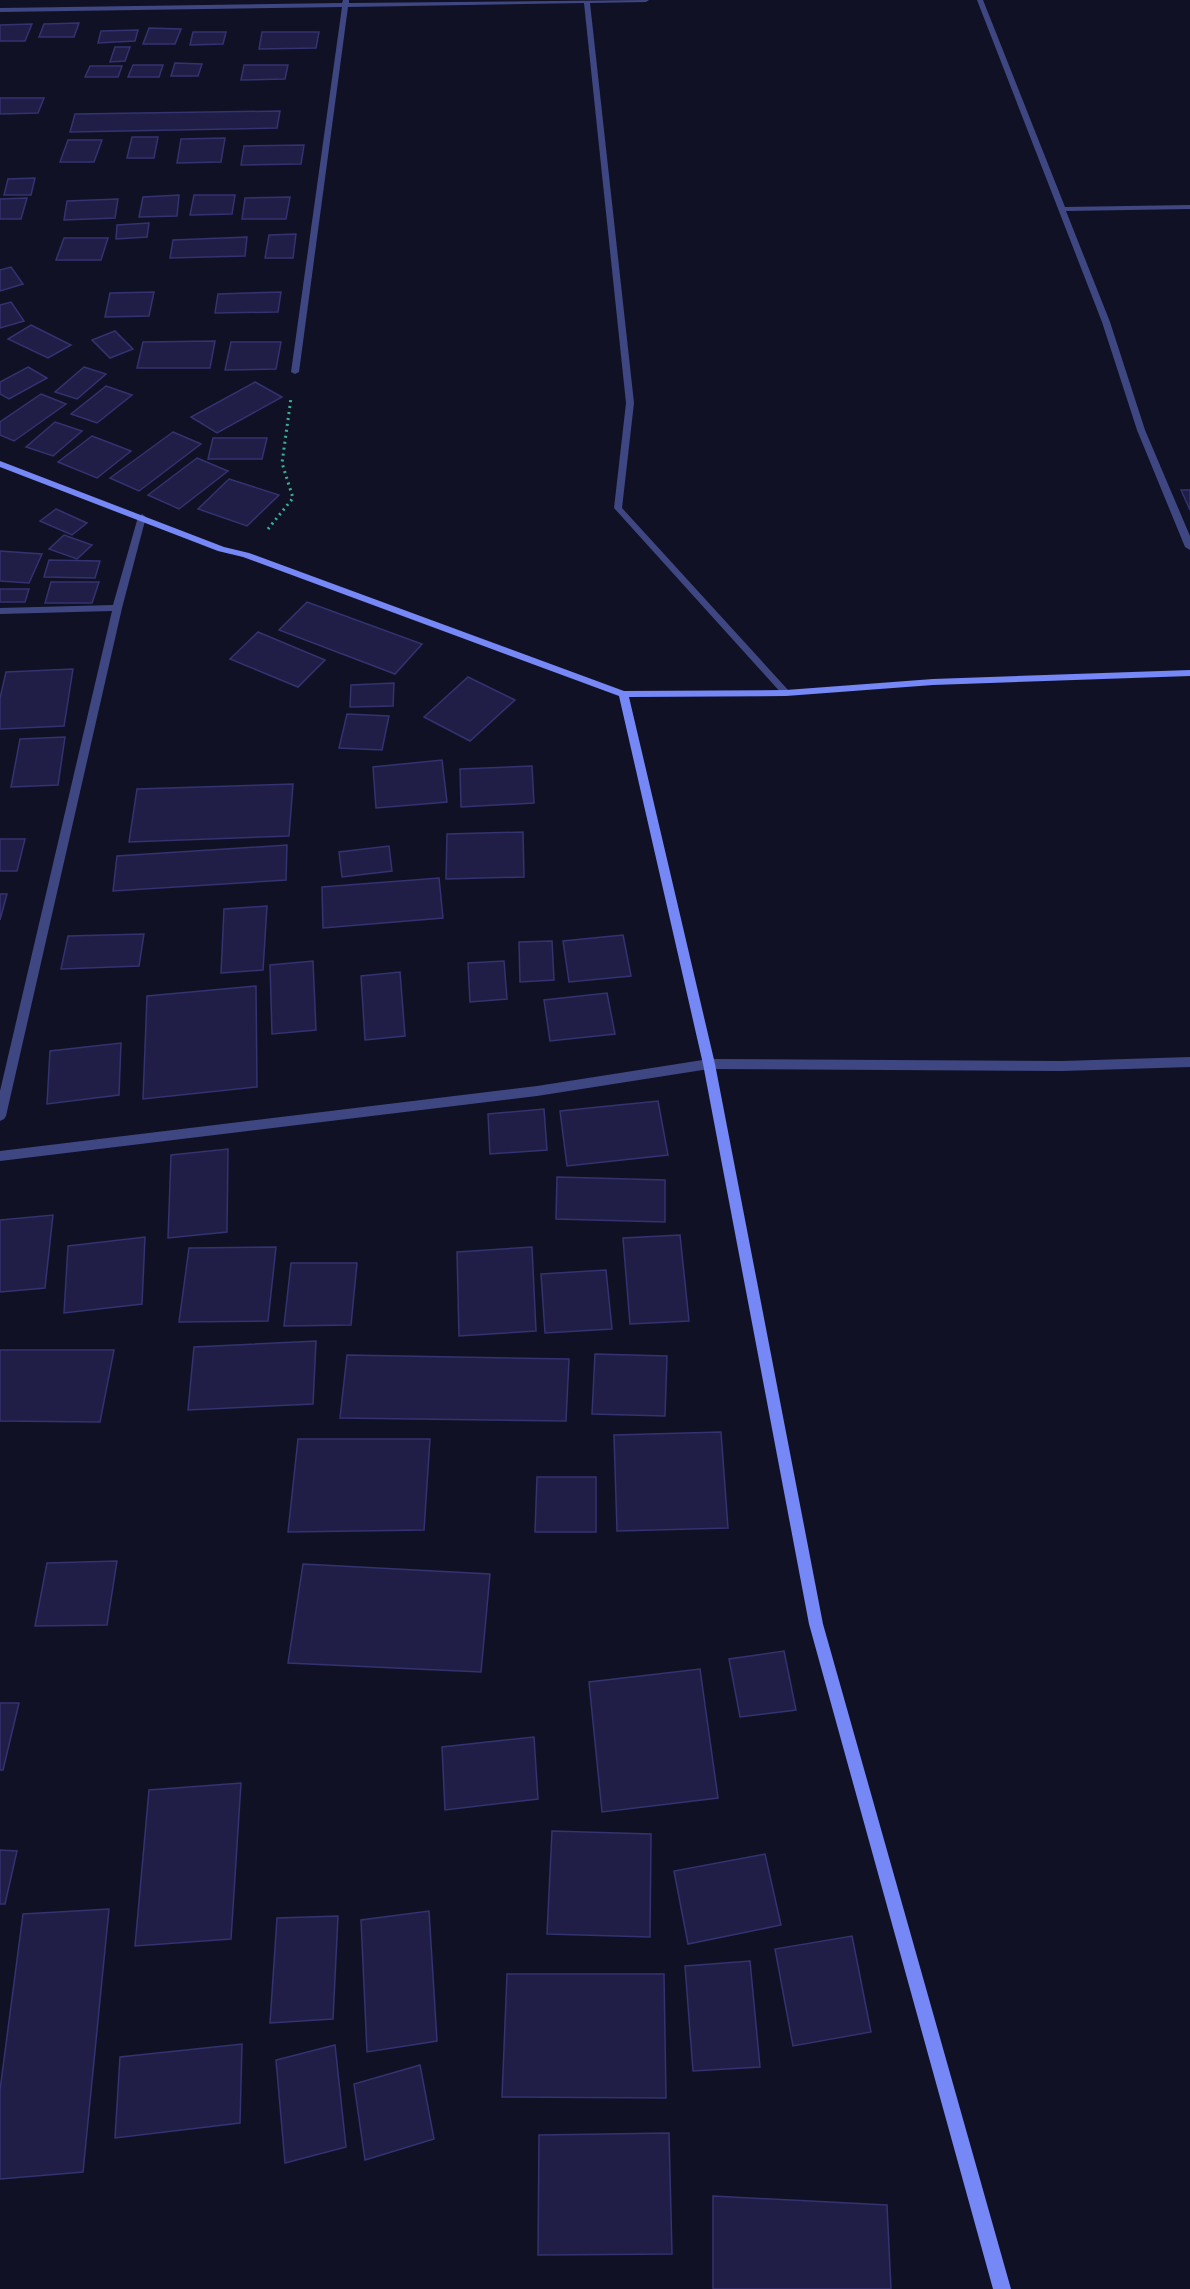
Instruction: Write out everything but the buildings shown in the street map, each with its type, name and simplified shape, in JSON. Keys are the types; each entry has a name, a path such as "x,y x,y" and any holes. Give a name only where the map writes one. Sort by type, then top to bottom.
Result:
{"street":[{"path":"587,0 630,403 618,508 786,693"},
{"path":"0,10 646,0"},
{"path":"980,0 1106,322 1141,430 1190,548"},
{"path":"295,372 346,3"},
{"path":"1062,209 1190,207"},
{"path":"0,464 220,549 246,555 623,694 786,693 933,682 1190,673"},
{"path":"0,1116 117,608 142,517"},
{"path":"0,611 117,608"},
{"path":"623,694 709,1064 816,1624 1002,2289"},
{"path":"0,1156 537,1091 709,1064 1062,1066 1190,1062"}],"path":[{"path":"246,555 293,498 282,464 295,372"}]}
